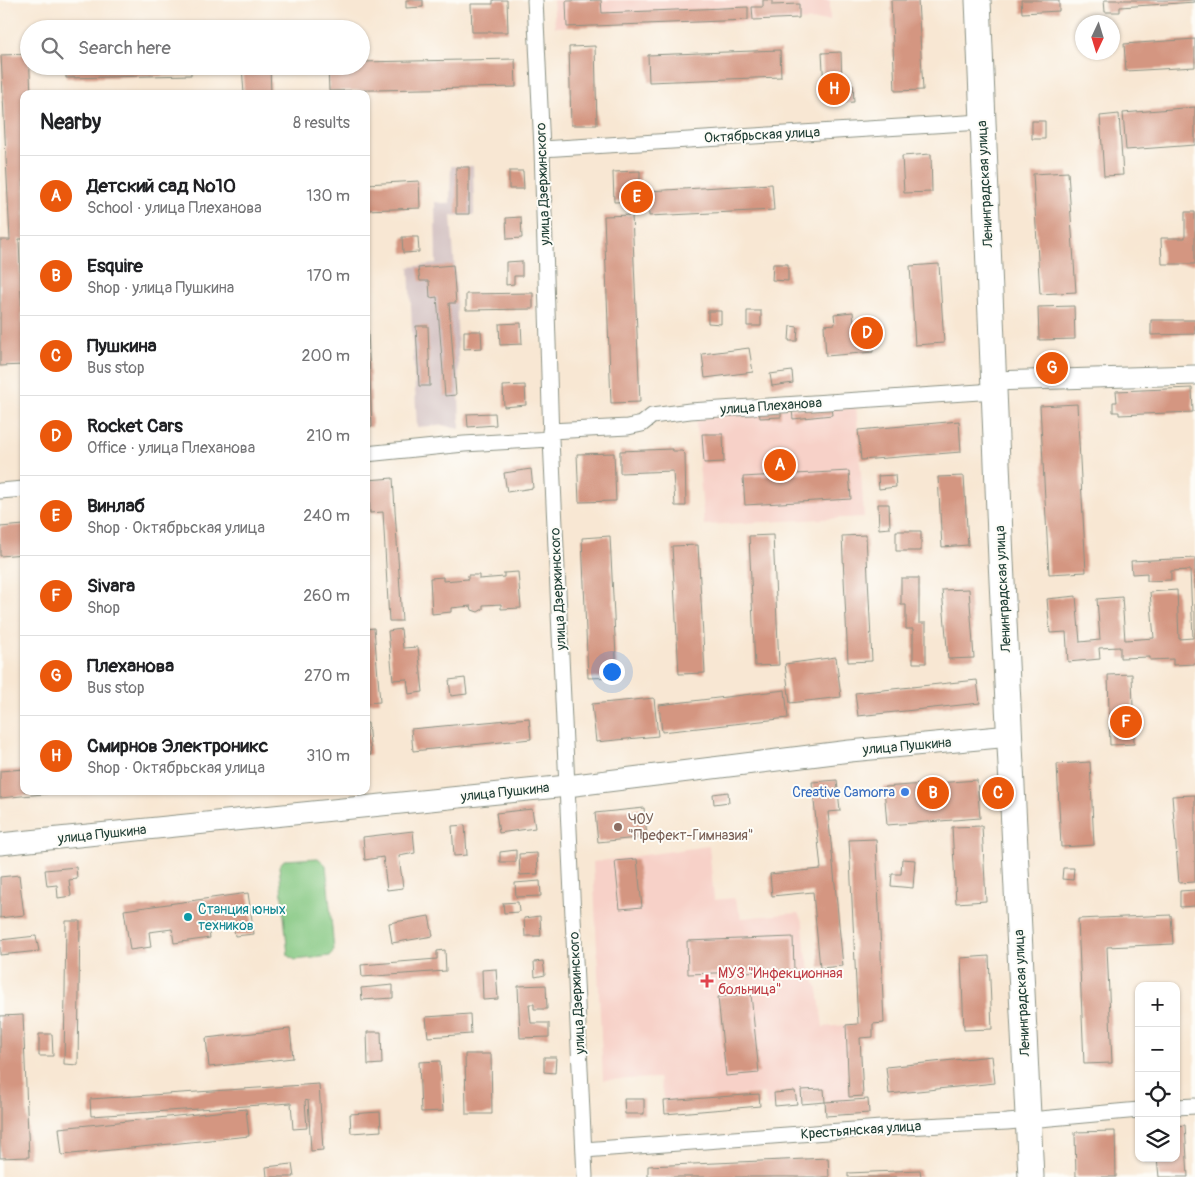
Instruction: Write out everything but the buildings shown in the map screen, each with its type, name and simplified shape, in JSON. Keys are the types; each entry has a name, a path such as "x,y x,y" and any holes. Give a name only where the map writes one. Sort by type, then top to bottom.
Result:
{"highway":[{"name":"Ленинградская улица","path":"978,0 1031,1177"}],"main road":[{"name":"улица Пушкина","path":"0,844 567,786 850,751 1010,736"}],"street":[{"name":"улица Дзержинского","path":"535,0 542,149 550,435 585,1177"},
{"name":"Октябрьская улица","path":"542,149 982,122"},
{"name":"улица Плеханова","path":"370,454 628,426 642,424 652,416 690,411 994,386 1195,375"},
{"path":"0,491 20,489"},
{"path":"1180,1107 1195,1106"},
{"name":"Крестьянская улица","path":"584,1150 881,1128 1028,1120 1135,1110"}],"shaded area":[{"path":"553,0 830,0 830,20 555,27"},
{"path":"451,166 473,166 474,215 451,216 456,286 460,429 442,425 417,427 409,267 436,264 435,202 450,204"},
{"path":"856,403 864,517 704,525 695,414"},
{"name":"МУЗ \"Инфекционная больница\"","path":"709,846 714,900 734,898 742,918 798,913 803,923 805,949 811,973 818,990 823,1027 846,1025 849,1101 825,1102 824,1089 802,1090 802,1104 797,1104 795,1091 774,1093 775,1106 767,1107 764,1093 664,1101 659,1078 603,1080 593,862"}],"green space":[{"path":"318,858 326,865 334,950 330,956 295,960 288,955 279,866 284,860"}],"place":[{"name":"Смирнов Электроникс","path":"834,89"},
{"name":"Винлаб","path":"637,197"},
{"name":"Rocket Cars","path":"867,333"},
{"name":"Плеханова","path":"1052,368"},
{"name":"Детский сад №10","path":"780,465"},
{"name":"Sivara","path":"1126,722"},
{"name":"Creative Camorra","path":"905,792"},
{"name":"Esquire","path":"933,793"},
{"name":"Пушкина","path":"998,793"},
{"name":"ЧОУ \"Префект-Гимназия\"","path":"618,827"},
{"name":"Станция юных техников","path":"188,917"},
{"name":"МУЗ \"Инфекционная больница\"","path":"707,981"}]}
